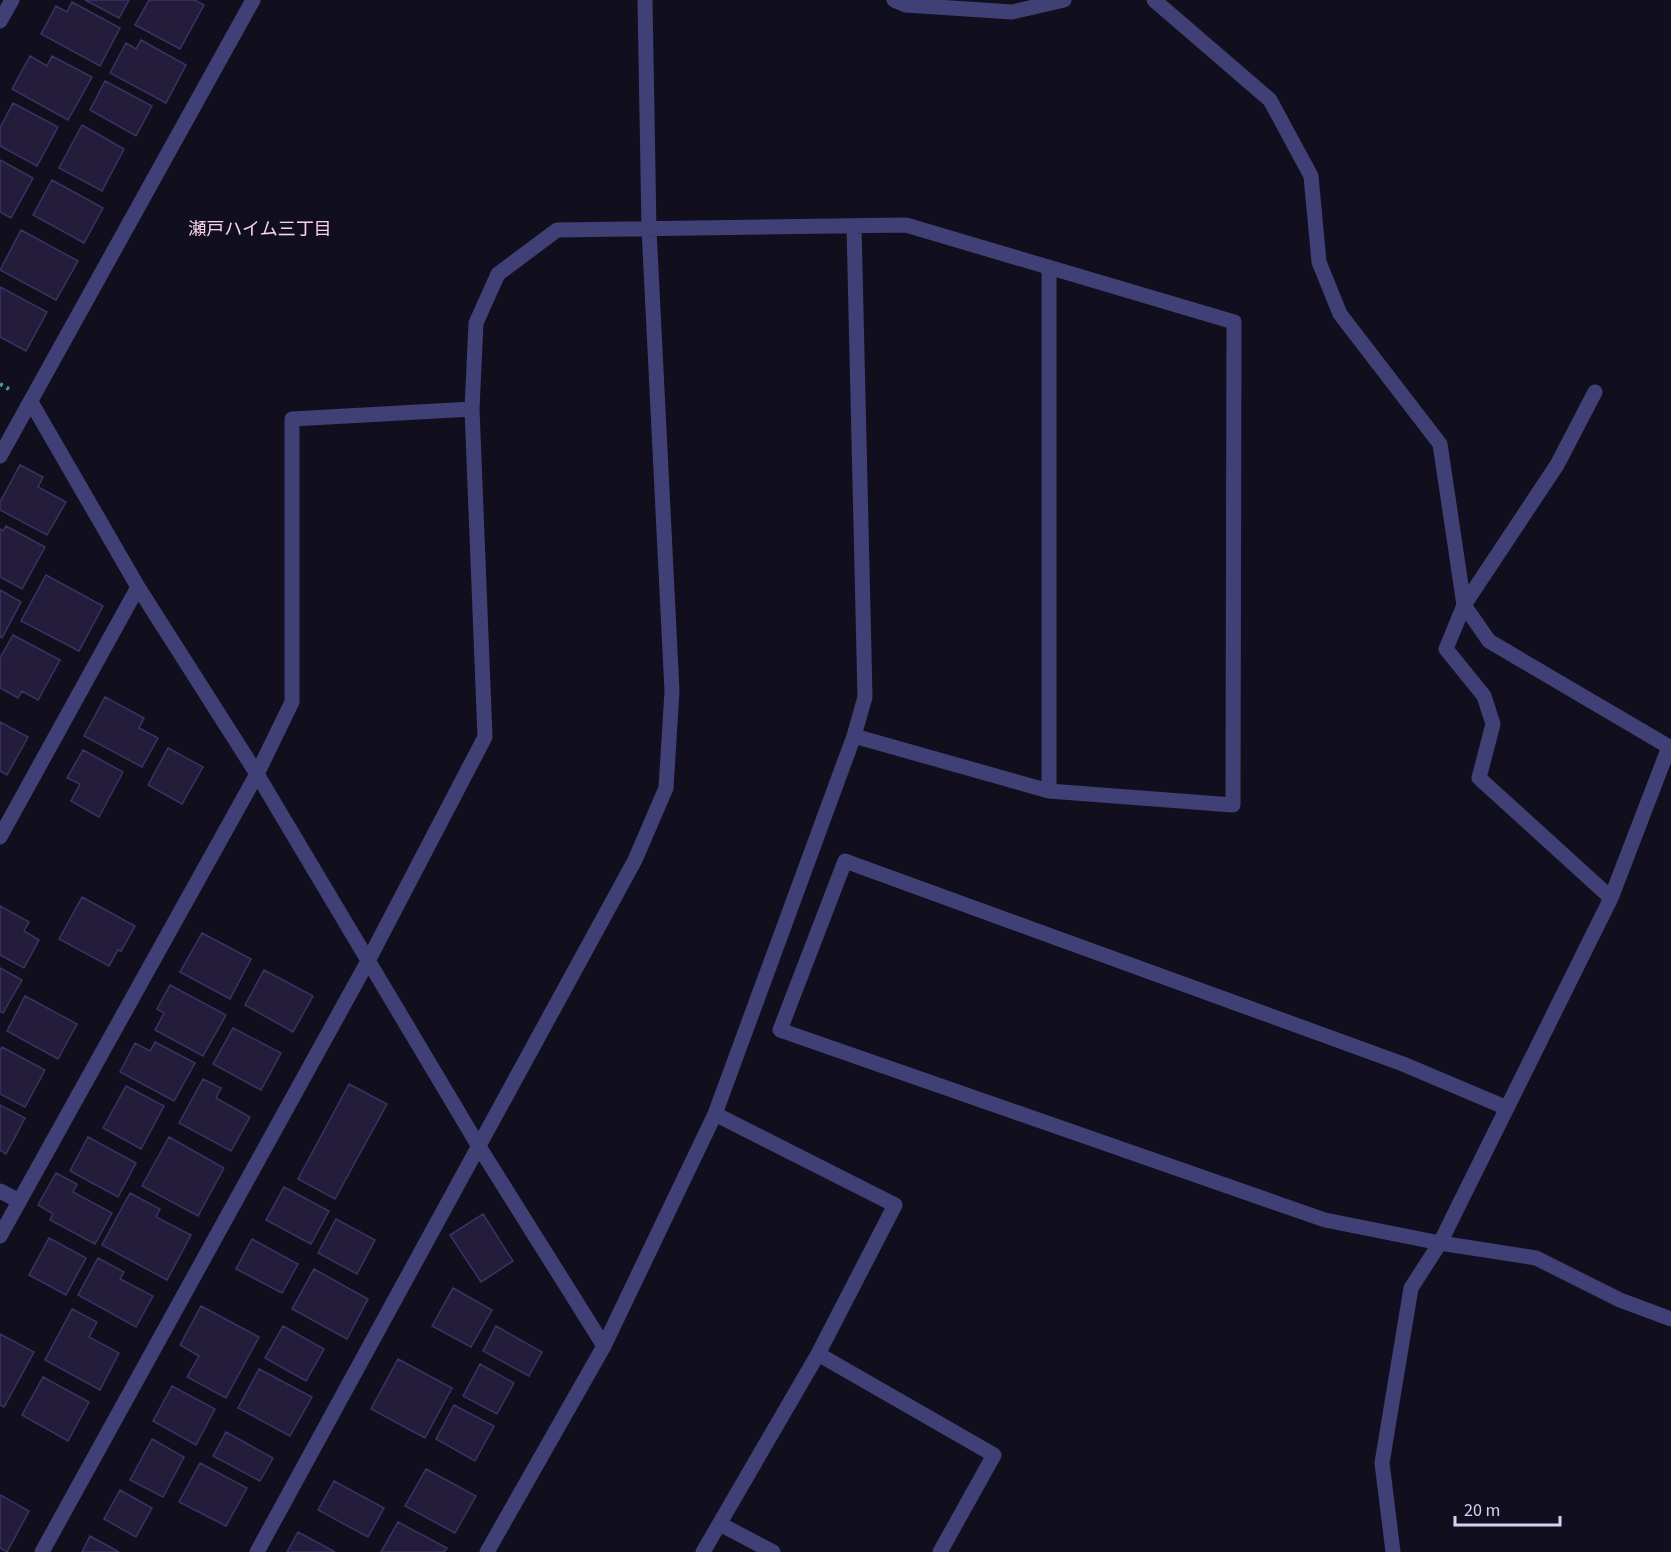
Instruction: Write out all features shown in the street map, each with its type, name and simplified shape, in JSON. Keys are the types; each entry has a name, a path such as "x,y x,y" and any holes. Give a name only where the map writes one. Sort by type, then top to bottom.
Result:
{"street":[{"path":"0,21 12,0"},
{"path":"0,456 253,0"},
{"path":"257,1552 634,860 666,788 672,691 649,229 645,0"},
{"path":"894,0 906,5 1012,12 1064,0"},
{"path":"1154,0 1270,100 1311,176 1318,262 1340,314 1440,444 1464,605 1490,641 1670,747 1611,898 1440,1243 1411,1288 1382,1463 1393,1552"},
{"path":"42,1552 368,961 485,737 472,409 476,323 498,274 557,230 906,225 1234,322 1233,804 1049,791 854,736"},
{"path":"487,1552 604,1346 715,1114 854,736 865,698 854,226"},
{"path":"1048,267 1049,791"},
{"path":"1595,392 1557,465 1464,605 1446,649 1484,696 1493,724 1479,778 1611,898"},
{"path":"31,402 138,587 257,774 478,1145 604,1346"},
{"path":"0,1236 257,774 292,702 292,419 472,409"},
{"path":"0,837 138,587"},
{"path":"1507,1108 1403,1064 845,861 780,1030 1325,1220 1440,1243 1536,1258 1620,1300 1671,1319"},
{"path":"703,1552 818,1354 895,1205 715,1114"},
{"path":"0,1191 19,1201"},
{"path":"818,1354 993,1455 940,1552"},
{"path":"720,1524 773,1552"}],"building":[{"path":"85,0 129,0 119,18"},
{"path":"149,0 195,0 204,5 180,49 135,25"},
{"path":"72,2 120,28 100,66 41,34 56,6 67,12"},
{"path":"141,40 186,65 166,103 110,73 126,43 136,49"},
{"path":"30,56 47,66 52,56 92,77 68,120 12,89"},
{"path":"105,81 152,106 136,136 90,110"},
{"path":"13,103 58,127 37,166 0,146 0,128"},
{"path":"82,125 124,149 102,191 59,168"},
{"path":"0,160 33,178 11,218 0,212"},
{"path":"52,180 103,208 84,243 33,215"},
{"path":"21,230 78,261 56,300 0,270"},
{"path":"0,287 47,312 26,351 0,337"},
{"path":"20,465 43,477 38,487 66,502 47,535 0,510 0,502"},
{"path":"6,526 45,547 22,589 0,577 0,529 3,531"},
{"path":"46,575 103,606 79,651 21,621"},
{"path":"0,590 21,602 2,638 0,637"},
{"path":"13,635 60,660 38,700 22,691 18,698 0,688 0,658"},
{"path":"105,697 144,718 139,728 158,738 142,767 84,736"},
{"path":"0,722 28,737 7,775 0,771"},
{"path":"168,748 203,767 182,804 148,785"},
{"path":"83,750 123,772 99,817 71,801 80,784 67,778"},
{"path":"82,897 135,926 121,951 118,950 109,966 59,939"},
{"path":"0,906 29,922 24,931 39,940 24,968 0,955"},
{"path":"202,933 251,959 230,999 180,972"},
{"path":"0,968 22,980 3,1013 0,1011"},
{"path":"264,970 313,996 293,1032 245,1005"},
{"path":"170,985 226,1015 203,1056 155,1030 164,1013 157,1009"},
{"path":"25,996 77,1024 58,1059 7,1031"},
{"path":"233,1028 281,1053 261,1090 213,1064"},
{"path":"155,1042 195,1063 174,1101 120,1072 135,1043 150,1051"},
{"path":"2,1047 45,1070 25,1107 0,1094 0,1051"},
{"path":"203,1079 221,1088 216,1098 250,1117 231,1151 179,1123"},
{"path":"349,1084 387,1104 335,1199 298,1179"},
{"path":"126,1086 164,1106 141,1149 103,1128"},
{"path":"0,1105 25,1118 6,1154 0,1150"},
{"path":"88,1137 136,1163 118,1197 70,1171"},
{"path":"169,1137 224,1168 198,1216 142,1186"},
{"path":"56,1173 77,1184 73,1192 112,1213 95,1244 50,1220 53,1214 38,1205"},
{"path":"284,1187 329,1211 311,1244 266,1220"},
{"path":"130,1193 160,1209 156,1217 191,1235 167,1280 102,1245"},
{"path":"483,1214 513,1261 481,1282 450,1235"},
{"path":"336,1219 375,1240 357,1274 318,1253"},
{"path":"49,1238 86,1258 66,1295 29,1275"},
{"path":"252,1239 298,1264 282,1293 236,1269"},
{"path":"98,1258 124,1272 120,1279 153,1296 136,1327 78,1295"},
{"path":"314,1269 368,1299 347,1339 292,1309"},
{"path":"453,1288 492,1310 471,1347 432,1326"},
{"path":"201,1306 259,1337 226,1398 187,1377 199,1356 180,1345"},
{"path":"72,1309 97,1322 89,1337 119,1353 100,1390 45,1360"},
{"path":"283,1326 324,1349 306,1381 265,1358"},
{"path":"496,1326 542,1352 529,1376 483,1351"},
{"path":"0,1334 34,1352 4,1407 0,1405"},
{"path":"398,1359 452,1388 425,1438 371,1409"},
{"path":"480,1364 514,1383 497,1414 463,1396"},
{"path":"259,1369 312,1397 290,1436 238,1408"},
{"path":"43,1377 89,1402 68,1441 22,1415"},
{"path":"172,1386 215,1409 196,1445 153,1421"},
{"path":"454,1405 494,1426 475,1461 436,1439"},
{"path":"226,1432 273,1458 260,1481 213,1456"},
{"path":"152,1439 184,1457 163,1497 130,1480"},
{"path":"200,1463 247,1488 226,1526 179,1502"},
{"path":"426,1469 476,1496 455,1533 405,1506"},
{"path":"334,1481 384,1508 368,1537 318,1510"},
{"path":"120,1490 152,1508 136,1537 104,1519"},
{"path":"0,1495 29,1511 7,1552 0,1548"},
{"path":"398,1522 447,1548 444,1552 381,1552"},
{"path":"298,1532 335,1552 287,1552"},
{"path":"90,1536 119,1552 82,1552"}],"district":[{"name":"瀬戸ハイム三丁目","path":"260,229"}]}
